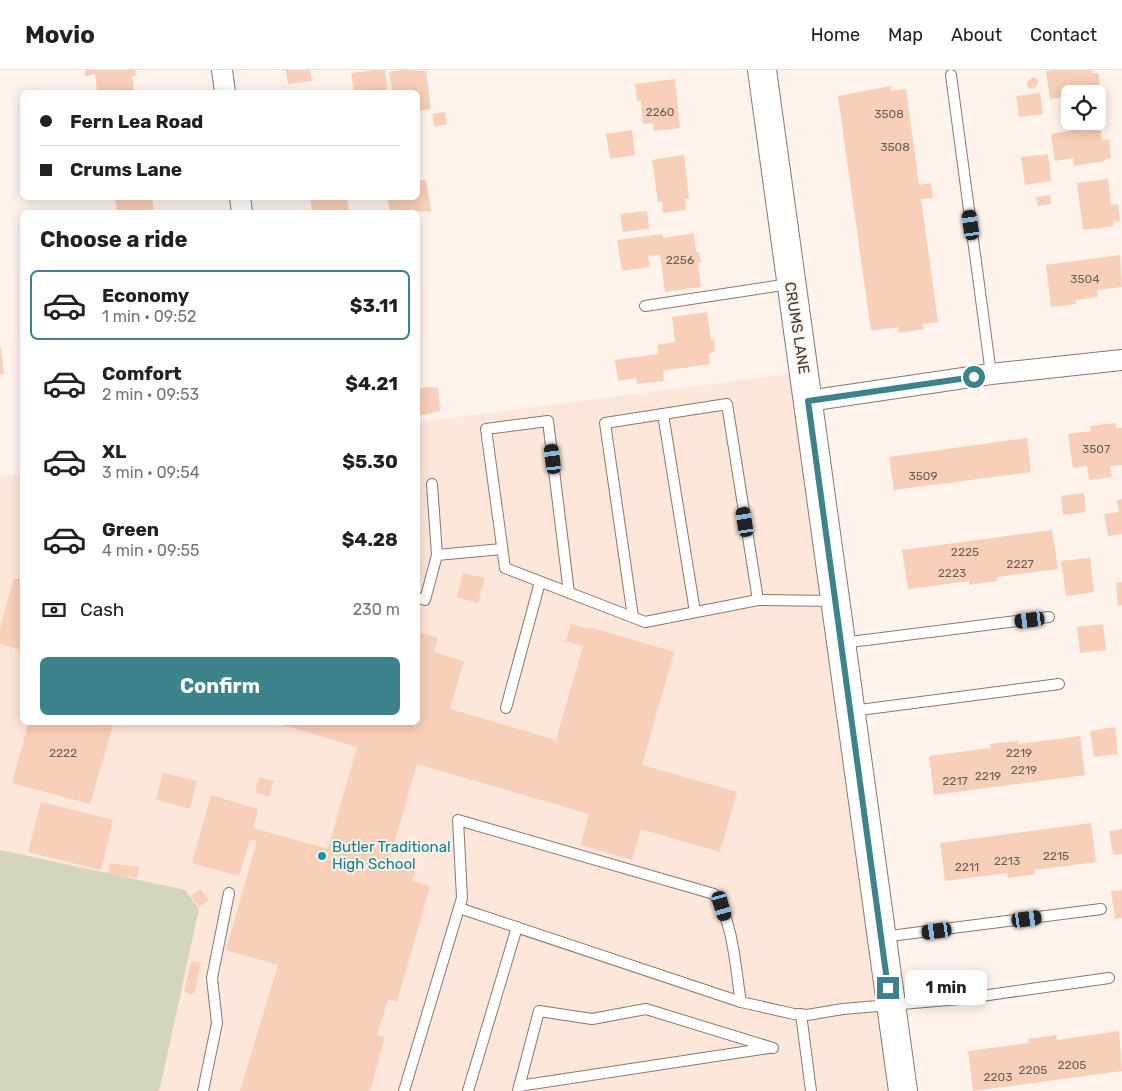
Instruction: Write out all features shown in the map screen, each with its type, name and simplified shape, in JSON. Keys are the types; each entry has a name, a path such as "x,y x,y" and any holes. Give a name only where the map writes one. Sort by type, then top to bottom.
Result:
{"main road":[{"name":"CRUMS LANE","path":"762,70 790,284 808,401 834,601 903,1091"}],"street":[{"path":"222,70 225,90"},
{"path":"808,401 991,374 1122,360"}],"lane":[{"path":"951,75 991,374"},
{"path":"645,306 790,284"},
{"path":"633,617 605,423 727,404 758,600"},
{"path":"663,414 695,612"},
{"path":"569,593 548,421 486,429 505,568 540,582 645,622 758,600 834,601"},
{"path":"420,599 425,600 437,555 432,484"},
{"path":"437,555 502,549"},
{"path":"506,708 540,582"},
{"path":"841,643 1049,617"},
{"path":"851,711 1059,684"},
{"path":"404,1091 462,898 458,820 714,894 722,906 728,930 741,1002"},
{"path":"203,1091 217,1023 212,978 229,893"},
{"path":"459,908 741,1002 771,1010 800,1014 960,999 1109,978"},
{"path":"881,937 1101,909"},
{"path":"468,1091 516,927"},
{"path":"646,1009 773,1048 519,1089 539,1011 592,1019 646,1009"},
{"path":"800,1014 811,1091"}],"shaded area":[{"path":"790,374 888,1091 0,1091 0,476 20,473 20,725 420,725 420,422"}],"green space":[{"path":"0,850 185,890 199,909 160,1088 157,1091 0,1091"}],"building":[{"path":"85,70 135,70 136,75 132,76 134,90 97,90 95,74 85,76"},
{"path":"286,70 310,70 312,81 288,84"},
{"path":"385,70 388,90 354,90 351,73"},
{"path":"401,70 426,71 431,109 420,111 420,90 392,90 389,72"},
{"path":"1092,70 1092,73 1098,73 1100,85 1061,85 1061,97 1050,99 1046,71"},
{"path":"1033,77 1038,80 1037,86 1033,89 1028,88 1027,82"},
{"path":"675,79 680,128 654,131 653,123 643,124 641,101 637,101 635,84"},
{"path":"891,86 891,91 906,89 919,185 931,183 933,198 921,199 938,322 923,324 924,329 899,333 898,327 871,331 838,96"},
{"path":"1040,93 1043,114 1019,117 1016,96"},
{"path":"445,112 447,124 435,127 432,114"},
{"path":"632,130 635,155 610,159 606,134"},
{"path":"1100,130 1102,140 1109,139 1111,158 1105,159 1105,161 1074,166 1073,158 1055,161 1051,134 1069,131"},
{"path":"1048,154 1051,181 1025,185 1021,157"},
{"path":"684,155 689,199 685,199 686,210 663,213 662,202 658,202 652,160"},
{"path":"1108,179 1111,205 1118,204 1120,221 1113,222 1113,226 1083,230 1077,183"},
{"path":"426,180 431,211 390,210 388,200 420,200 420,181"},
{"path":"1050,195 1051,204 1038,206 1036,197"},
{"path":"115,200 152,200 154,210 117,210"},
{"path":"310,200 347,200 349,210 312,210"},
{"path":"647,211 649,229 623,232 620,214"},
{"path":"694,233 696,252 699,252 701,263 698,263 701,287 665,292 660,255 648,256 650,267 622,271 617,240 662,234 663,238"},
{"path":"1120,255 1122,287 1097,290 1098,297 1075,300 1076,304 1051,307 1046,265"},
{"path":"707,312 711,340 714,340 715,351 709,354 710,364 663,371 664,381 637,384 636,378 618,381 615,360 658,354 657,345 675,342 672,317"},
{"path":"0,343 4,374 0,374"},
{"path":"438,388 440,411 420,416 420,389"},
{"path":"1115,423 1116,428 1122,428 1122,465 1110,466 1112,477 1089,480 1087,466 1073,468 1068,434 1091,431 1090,426"},
{"path":"1027,438 1031,472 894,490 889,457"},
{"path":"1084,493 1086,512 1063,515 1061,496"},
{"path":"1122,499 1122,534 1108,536 1104,514 1119,512 1117,500"},
{"path":"1052,530 1058,569 997,577 997,581 969,585 969,581 908,589 902,550"},
{"path":"1090,558 1094,592 1066,596 1061,561"},
{"path":"463,573 485,578 478,603 457,597"},
{"path":"14,578 20,580 20,649 0,644 0,629"},
{"path":"1122,582 1122,605 1118,606 1116,583"},
{"name":"Butler Traditional High School","path":"571,624 589,629 589,627 674,652 642,765 737,792 720,852 641,829 632,860 581,845 589,814 417,764 389,861 416,868 412,881 430,886 397,1002 388,999 377,1035 385,1037 370,1091 240,1091 278,965 226,950 257,841 250,839 239,876 192,863 211,795 258,809 253,828 328,849 357,747 283,725 420,725 420,634 423,633 438,638 434,652 464,661 450,709 556,740 583,646 566,641"},
{"path":"1103,624 1106,650 1080,653 1077,627"},
{"path":"28,725 113,725 90,804 12,783"},
{"path":"1115,727 1118,754 1094,757 1090,731"},
{"path":"1080,736 1085,775 934,795 929,756 991,748 990,744 1018,741 1018,744"},
{"path":"163,773 197,781 190,809 156,800"},
{"path":"259,777 274,781 269,797 255,792"},
{"path":"41,802 113,820 101,870 28,852"},
{"path":"1091,823 1096,862 1035,870 1035,874 1008,878 1007,873 945,881 940,843"},
{"path":"1122,829 1122,854 1113,855 1109,831"},
{"path":"110,863 139,867 137,878 108,874"},
{"path":"200,889 209,900 199,907 191,896"},
{"path":"1122,890 1122,918 1115,919 1111,891"},
{"path":"191,961 201,963 194,994 184,992"},
{"path":"1119,1031 1122,1071 973,1091 968,1051 1029,1043 1028,1039 1056,1035 1057,1040"}],"place":[{"name":"Butler Traditional High School","path":"322,856"}],"route":[{"path":"888,988 808,401 974,377"}]}
